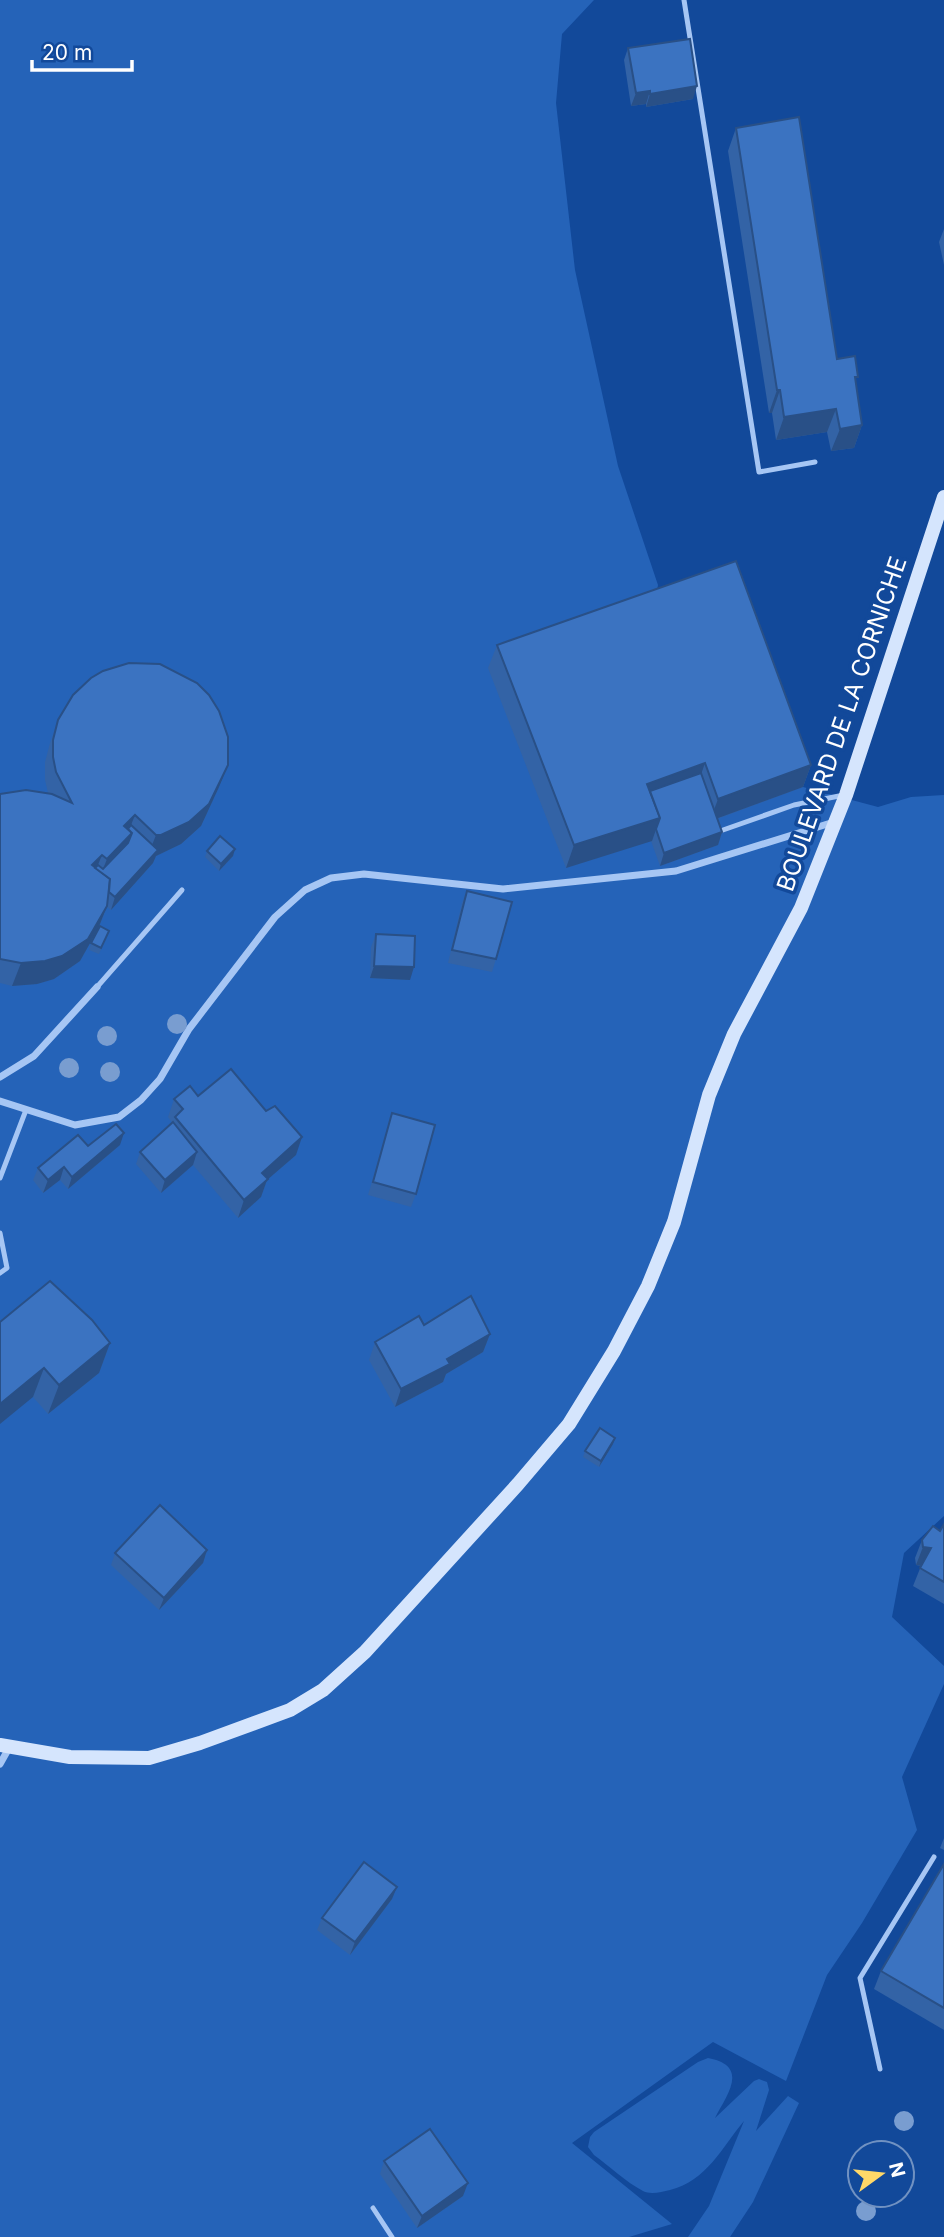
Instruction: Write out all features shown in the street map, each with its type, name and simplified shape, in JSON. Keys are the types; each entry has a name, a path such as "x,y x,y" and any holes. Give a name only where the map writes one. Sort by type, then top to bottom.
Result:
{"main road":[{"name":"BOULEVARD DE LA CORNICHE","path":"4,1747 69,1757 149,1758 200,1743 290,1710 323,1690 365,1652 569,1424 614,1351 648,1286 674,1222 709,1095 734,1034 801,908 846,795 944,497"}],"street":[{"path":"0,1101 75,1125 119,1117 141,1100 160,1079 189,1029 275,917 305,890 331,878 364,874 503,889 676,871 835,822"},
{"path":"0,1077 34,1056 97,988"},
{"name":"BOULEVARD DE LA CORNICHE","path":"0,1764 4,1747"}],"lane":[{"path":"684,0 759,472 815,462"},
{"path":"723,830 794,804 846,795"},
{"path":"97,988 182,890"},
{"path":"0,1178 26,1110"},
{"path":"0,1233 7,1268 0,1273"},
{"path":"880,2069 860,1978 934,1857"},
{"path":"373,2208 393,2237"}],"shaded area":[{"path":"0,0 594,0 562,34 556,103 575,270 618,466 658,585 654,609 728,584 803,787 878,807 911,797 944,795 944,1516 904,1553 892,1617 944,1666 944,1684 902,1777 917,1830 862,1923 827,1975 786,2081 713,2042 572,2143 672,2224 629,2237 0,2237"},
{"path":"708,2058 721,2062 729,2068 732,2075 729,2091 715,2118 759,2079 767,2082 769,2090 756,2131 788,2096 799,2103 753,2202 730,2237 688,2237 709,2206 744,2121 704,2171 683,2186 660,2192 646,2192 624,2179 588,2147 594,2132"}],"building":[{"path":"690,39 697,86 650,94 650,91 636,93 628,48"},
{"path":"799,117 837,359 855,356 858,377 855,377 862,425 840,429 836,409 784,417 780,390 777,390 736,128"},
{"path":"736,561 811,765 718,799 705,763 647,784 660,818 574,845 497,645"},
{"path":"129,663 160,664 197,683 209,695 219,711 228,737 228,765 209,804 189,822 156,835 135,815 124,826 132,833 107,859 102,855 92,865 110,879 107,906 88,939 62,956 45,961 21,963 0,959 0,794 26,790 52,794 72,803 56,772 53,757 53,740 58,720 73,695 91,678 103,671"},
{"path":"701,773 722,832 664,853 656,829 660,818 650,791"},
{"path":"131,825 158,850 115,897 109,892 110,879 95,868 98,865 103,869 128,843 132,833 128,829"},
{"path":"220,836 235,849 221,864 207,851"},
{"path":"467,891 512,902 496,959 452,950"},
{"path":"100,926 109,931 101,948 91,943"},
{"path":"376,934 415,936 414,967 374,966"},
{"path":"231,1069 266,1111 275,1106 302,1137 262,1173 268,1179 244,1200 175,1117 183,1109 174,1099 190,1086 198,1096"},
{"path":"392,1113 435,1125 416,1194 373,1182"},
{"path":"173,1122 197,1152 165,1180 140,1152"},
{"path":"116,1124 124,1133 72,1177 64,1167 48,1180 38,1168 78,1135 88,1146"},
{"path":"50,1281 92,1320 110,1343 59,1385 44,1368 0,1404 0,1322"},
{"path":"471,1296 490,1334 447,1359 450,1364 401,1389 375,1342 419,1316 424,1325"},
{"path":"600,1428 615,1438 601,1461 585,1451"},
{"path":"160,1505 207,1550 164,1598 115,1553"},
{"path":"944,1524 944,1582 920,1568 931,1548 923,1547 922,1540 933,1526 940,1531"},
{"path":"364,1862 397,1887 355,1942 322,1918"},
{"path":"944,1864 944,2008 881,1971"},
{"path":"430,2129 468,2183 422,2216 384,2161"}]}
